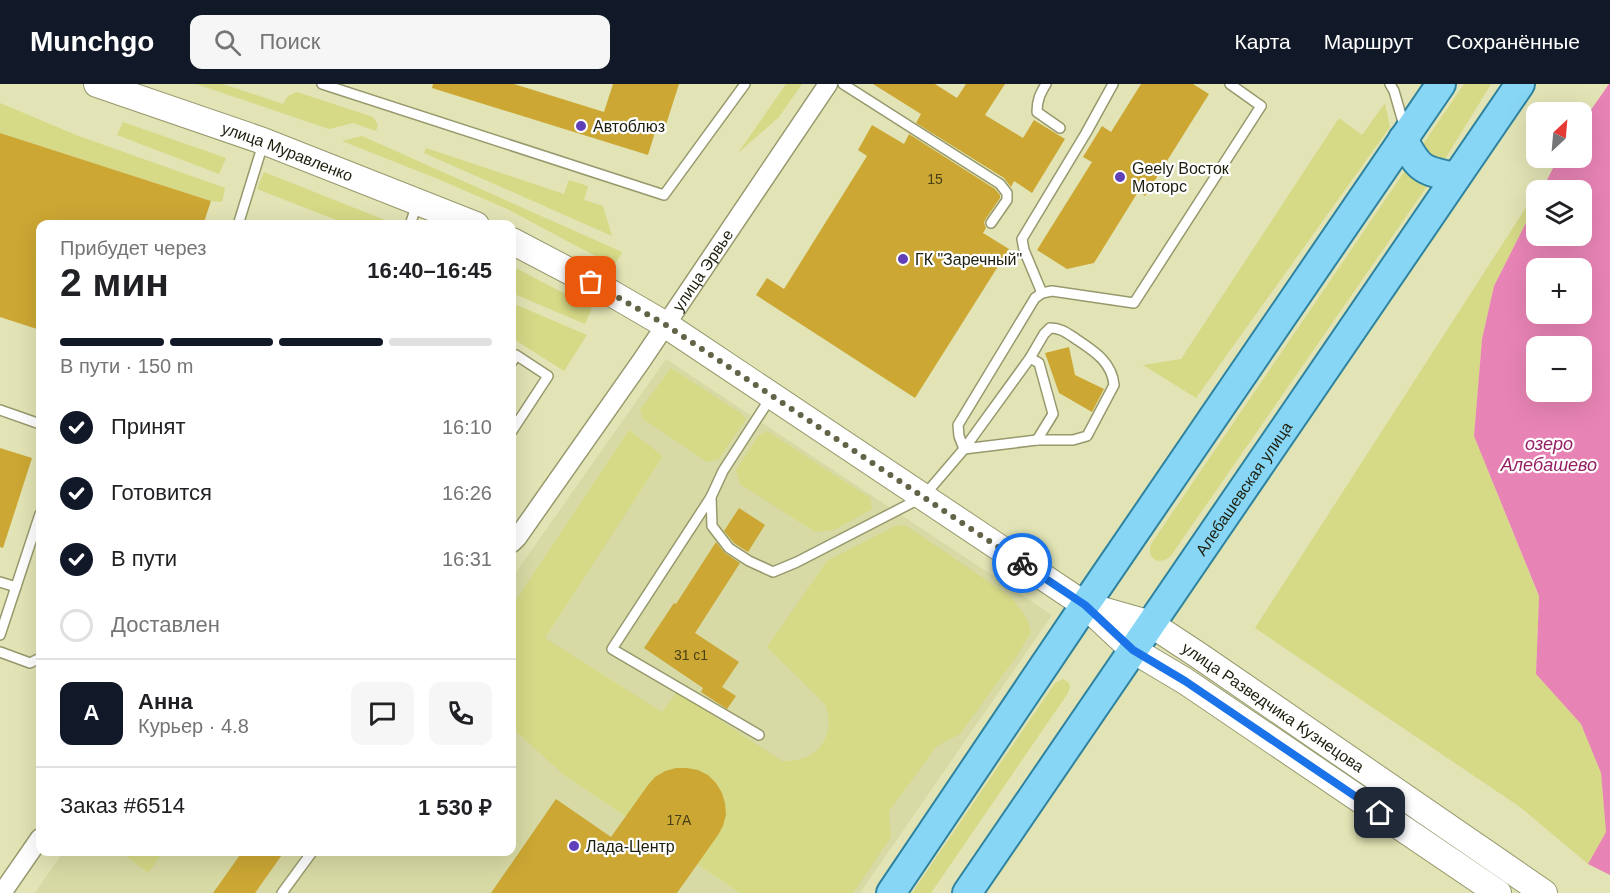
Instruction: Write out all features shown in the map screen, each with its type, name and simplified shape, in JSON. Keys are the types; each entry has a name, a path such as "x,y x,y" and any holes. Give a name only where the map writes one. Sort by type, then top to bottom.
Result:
{"main road":[{"name":"улица Муравленко","path":"97,84 263,141 414,213 450,220"},
{"path":"891,893 1441,84"},
{"name":"Алебашевская улица","path":"967,893 1520,84"},
{"path":"1403,139 1413,159 1421,168 1456,177"},
{"path":"516,243 666,325 1085,605"},
{"name":"улица Разведчика Кузнецова","path":"1085,605 1151,624 1544,893"},
{"name":"улица Разведчика Кузнецова","path":"1085,605 1133,650 1185,681 1498,893"}],"street":[{"name":"улица Эрвье","path":"516,539 666,325 828,84"},
{"path":"2,893 36,843"}],"lane":[{"path":"322,84 664,195 745,84"},
{"path":"843,84 1000,184 1007,193 1007,200 991,223"},
{"path":"1046,84 1039,95 1037,112 1060,128"},
{"path":"1042,293 1023,250 1022,239 1113,84"},
{"path":"964,449 958,425 1035,298 1042,293 1052,291 1134,303 1261,106 1230,84"},
{"path":"1390,84 1403,122 1403,139"},
{"path":"241,220 263,141"},
{"path":"711,497 712,526 729,548 749,561 773,572 797,562 924,496 964,449 1050,328 1059,328 1099,354 1113,376 1114,385 1087,436 1079,440 1037,440 964,449"},
{"path":"516,355 548,376 516,425"},
{"path":"1030,358 1039,363 1053,414 1037,440"},
{"path":"759,735 612,649 711,497 723,471 772,395"},
{"path":"0,410 36,423"},
{"path":"1,628 36,526"},
{"path":"0,582 16,587"},
{"path":"0,652 30,663 36,660"},
{"path":"282,893 309,856"}],"shaded area":[{"path":"196,84 223,84 283,104 288,96 297,92 373,117 378,125 376,131 353,123 329,129"},
{"path":"786,84 802,84 779,117 738,153"},
{"path":"1464,84 1491,84 1439,169 1170,557 1157,561 1150,553 1151,544"},
{"path":"0,103 76,135 225,188 222,202 211,201 0,133"},
{"path":"1385,103 1390,127 1196,398 1143,365 1181,359 1339,118 1362,135"},
{"path":"123,122 226,158 219,174 117,135"},
{"path":"362,136 622,252 614,266 507,209 342,141"},
{"path":"426,148 564,194 569,180 588,186 584,200 603,206 612,236 424,153"},
{"path":"264,172 385,220 336,220 257,189"},
{"path":"1526,208 1526,223 1494,286 1482,339 1474,436 1539,597 1536,674 1581,724 1601,773 1606,832 1588,864 1520,807 1255,628"},
{"path":"516,268 592,308 585,324 516,295"},
{"path":"516,305 587,335 564,371 516,341"},
{"path":"666,359 1052,615 860,893 35,893 60,856 516,856 516,572"},
{"path":"671,368 742,414 746,419 719,459 707,462 643,419 640,410"},
{"path":"629,430 663,456 545,638 662,712 677,692 782,761 805,758 814,753 826,737 828,716 825,704 767,647 827,561 895,526 905,525 1011,597 1027,619 1031,632 1018,654 960,734 937,746 889,811 891,837 853,893 740,893 564,775 516,732 516,600"},
{"path":"767,431 870,498 872,509 834,530 815,532 740,484 736,470 758,436"},
{"path":"1063,679 1070,685 1068,693 931,893 912,893 1055,683"},
{"path":"126,856 160,856 148,873"}],"water":[{"name":"озеро Алебашево","path":"1610,84 1610,875 1588,864 1606,832 1601,773 1581,724 1536,674 1539,596 1474,436 1482,339 1494,286 1526,223 1526,246 1592,246 1592,180 1547,180 1553,168 1592,168 1592,108"}],"building":[{"path":"433,84 514,84 604,112 613,84 679,84 664,131 656,129 648,155 432,88"},
{"path":"873,84 935,84 957,98 966,84 1005,84 985,115 1023,138 1034,120 1065,139 1032,193 1014,181 1011,187 1004,178 916,123 921,114"},
{"name":"Geely Восток Моторс","path":"1141,84 1193,84 1209,94 1145,196 1138,192 1094,263 1067,269 1037,250 1092,162 1083,157 1102,126 1111,132"},
{"name":"ГК \"Заречный\"","path":"872,125 904,144 909,134 995,189 1000,198 985,220 986,228 983,233 1009,249 915,398 756,295 767,278 784,289 867,156 858,150"},
{"path":"0,133 211,201 205,220 36,220 36,329 0,317"},
{"path":"1069,347 1075,375 1104,389 1092,412 1059,393 1045,353"},
{"path":"0,448 32,458 3,548 0,547"},
{"path":"739,508 765,525 748,552 734,543 724,531"},
{"path":"716,542 725,553 740,563 695,633 739,662 722,687 736,696 727,709 701,692 703,688 644,648"},
{"path":"676,768 698,770 708,775 722,793 726,815 718,835 677,893 491,893 556,799 611,837 655,777"},
{"path":"239,856 281,856 255,893 213,893"}],"way so far":[{"path":"591,282 666,325 1022,563"}],"place":[{"name":"Автоблюз","path":"581,126"},
{"name":"Geely Восток Моторс","path":"1120,177"},
{"name":"ГК \"Заречный\"","path":"903,259"},
{"name":"Лада-Центр","path":"574,846"}],"route":[{"path":"1022,563 1085,605 1133,650 1185,681 1380,813"}]}
